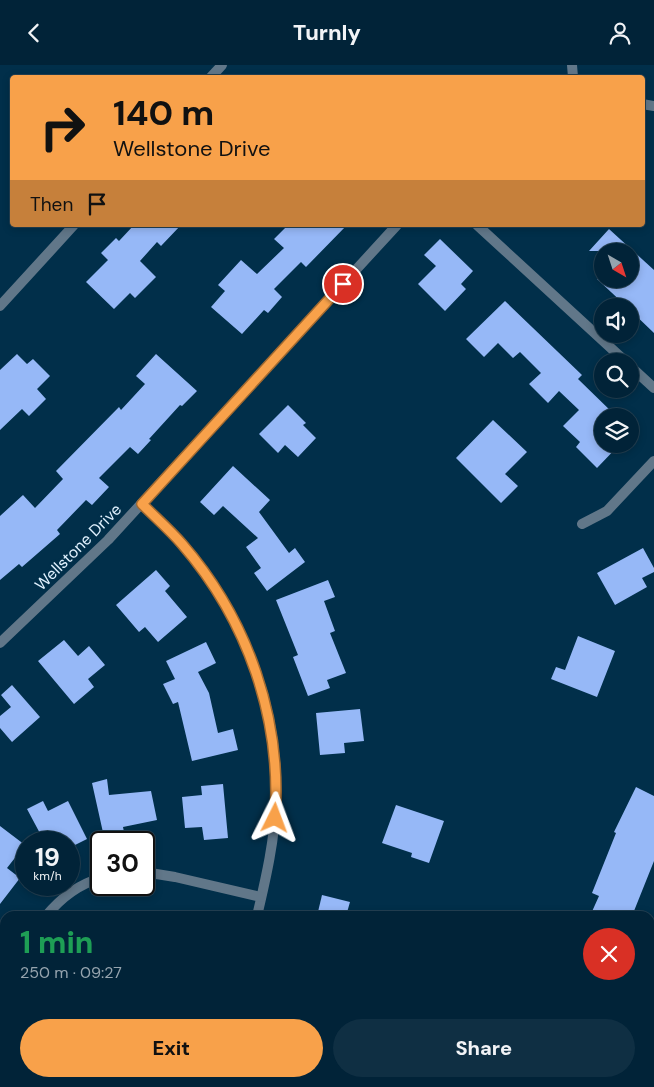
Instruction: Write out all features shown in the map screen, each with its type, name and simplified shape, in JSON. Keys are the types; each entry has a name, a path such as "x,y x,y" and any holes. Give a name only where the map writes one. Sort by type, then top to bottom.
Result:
{"street":[{"path":"212,75 222,65"},
{"path":"0,306 72,227"},
{"name":"Wellstone Drive","path":"0,643 69,578 142,504 395,227"},
{"path":"479,227 615,353"},
{"path":"639,374 654,388"},
{"path":"582,524 608,511 654,461"},
{"path":"142,504 182,544 218,593 240,633 262,690 272,739 276,785 272,848 258,911"},
{"path":"155,874 262,897"},
{"path":"51,911 71,893 90,883"}],"building":[{"path":"132,227 179,227 161,246 157,242 140,261 156,277 135,298 130,293 114,309 86,282 108,260 101,253 116,238 119,241"},
{"path":"286,227 345,227 306,267 301,262 274,289 282,297 268,313 264,310 242,334 211,307 225,291 218,285 241,260 257,274 284,248 274,239"},
{"path":"609,229 624,243 596,243"},
{"path":"440,239 473,271 461,284 466,289 445,311 418,284 436,266 424,255"},
{"path":"639,256 654,270 654,333 639,319 639,298 617,298 607,288 639,288"},
{"path":"505,301 582,375 578,379 594,395 594,398 598,398 608,408 594,408 594,453 611,453 597,468 576,447 580,442 563,426 579,410 559,391 548,403 529,384 541,373 520,352 513,358 498,343 484,357 466,339"},
{"path":"17,354 27,364 33,359 50,376 37,389 46,399 29,416 22,409 0,430 0,370"},
{"path":"156,354 197,391 182,406 180,405 138,454 130,447 99,478 109,487 92,505 86,500 57,530 60,534 22,567 19,564 0,580 0,516 23,495 35,508 63,479 56,471 119,407 121,410 145,384 136,376"},
{"path":"288,405 306,423 303,425 316,438 298,457 285,445 278,453 259,434"},
{"path":"493,420 527,452 505,474 518,486 501,503 456,458"},
{"path":"233,466 270,500 259,512 289,553 295,548 305,562 267,591 254,573 261,568 246,547 258,538 223,506 214,515 200,502"},
{"path":"643,548 654,568 654,572 642,578 647,587 615,605 597,573"},
{"path":"156,570 170,586 165,591 187,617 158,642 145,627 139,632 116,605"},
{"path":"328,580 335,597 324,601 335,631 330,633 346,673 327,680 330,688 308,696 293,657 298,655 276,600"},
{"path":"578,636 615,651 597,697 551,679 556,667 565,670"},
{"path":"64,640 78,656 89,646 105,665 88,679 94,687 74,704 38,661"},
{"path":"206,642 216,663 198,672 209,693 218,733 233,729 238,750 192,761 178,702 173,704 163,684 175,679 166,661"},
{"path":"12,685 40,717 12,742 0,728 0,716 11,707 1,695"},
{"path":"360,709 364,741 344,743 345,753 320,755 316,713"},
{"path":"107,779 109,795 151,791 157,820 123,827 124,831 103,831 92,783"},
{"path":"223,784 228,838 204,840 202,827 185,828 182,797 202,795 201,786"},
{"path":"636,787 654,796 654,861 634,911 592,911 599,896 592,893 616,833 614,832"},
{"path":"43,801 48,811 68,801 87,839 80,842 80,831 39,831 27,809"},
{"path":"396,805 444,821 429,863 411,857 412,853 382,843"},
{"path":"0,826 15,837 15,858 7,868 15,874 15,884 0,904"},
{"path":"322,895 350,902 347,911 318,911"}],"route":[{"path":"275,818 275,755 266,706 252,661 234,620 200,566 174,535 142,504 343,284"}]}
